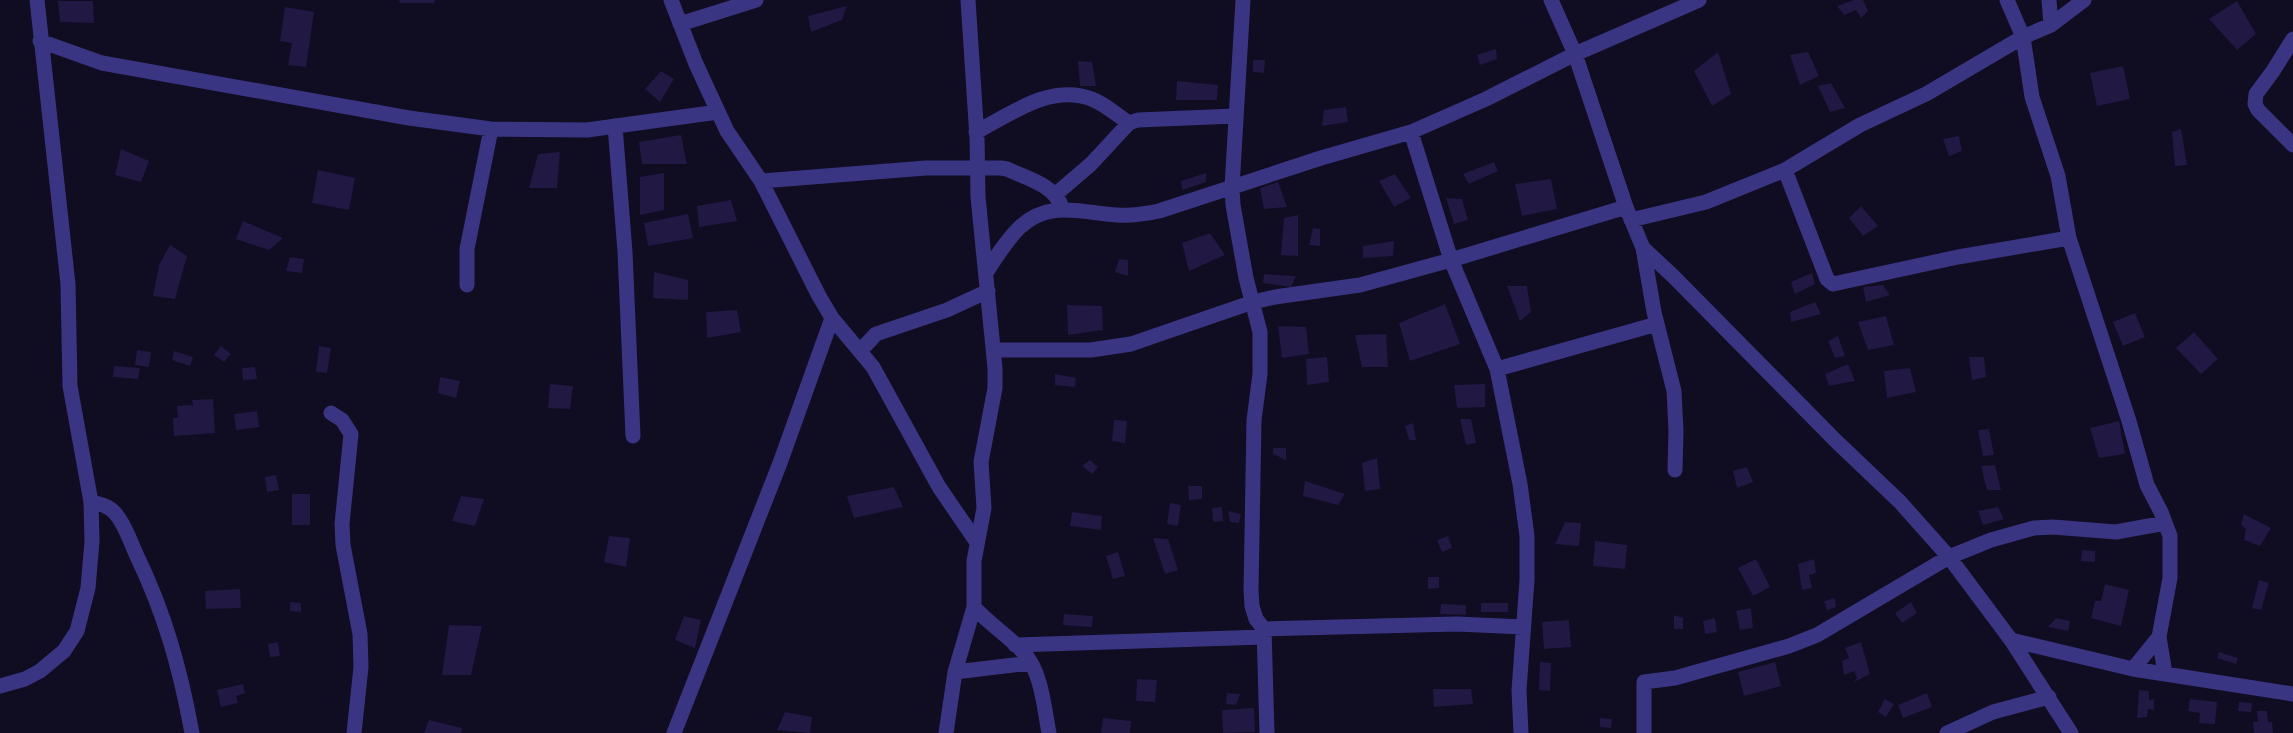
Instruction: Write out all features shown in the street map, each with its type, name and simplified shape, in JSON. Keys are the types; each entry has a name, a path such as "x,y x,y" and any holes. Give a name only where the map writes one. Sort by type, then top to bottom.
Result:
{"street":[{"path":"0,686 26,679 40,671 64,651 77,632 88,588 92,541 91,502 70,386 68,284 37,0"},
{"path":"671,0 718,112 727,130 761,181 819,296 832,318 873,367 939,487 976,541"},
{"path":"680,24 756,0"},
{"path":"946,733 955,672 974,607 976,541 984,508 981,462 994,388 995,350 979,214 968,0"},
{"path":"1243,0 1232,187 1244,268 1260,332 1260,359 1254,420 1251,591 1256,619 1264,633 1267,733"},
{"path":"1551,0 1575,54 1628,213 1643,248 1657,324 1674,391 1676,431 1674,470"},
{"path":"761,181 870,171 1007,169 1048,188 1059,201 1116,215 1136,215 1179,206 1232,187 1411,132 1486,99 1575,54 1699,0"},
{"path":"2007,0 2023,37 2032,97 2058,176 2069,238 2129,421 2147,485 2170,536 2170,578 2159,638 2165,673"},
{"path":"2049,0 2051,25"},
{"path":"995,350 1107,349 1131,344 1253,302 1360,285 1628,213 1706,202 1785,170 1860,126 1926,94 2023,37 2051,25 2084,0"},
{"path":"2293,39 2256,94 2255,104 2258,110 2293,145"},
{"path":"40,41 102,63 409,118 491,129 587,130 718,112"},
{"path":"976,132 1036,100 1065,95 1094,100 1129,123"},
{"path":"986,273 1021,226 1049,211 1129,123 1138,120 1235,116"},
{"path":"615,126 625,252 633,436"},
{"path":"467,285 467,249 491,129"},
{"path":"1411,132 1451,260 1497,369 1525,509 1527,580 1519,690 1521,733"},
{"path":"1785,170 1828,281 1833,284 1958,257 2069,238"},
{"path":"1643,248 1900,502 1950,557 2011,640 2071,733"},
{"path":"861,350 876,334 947,310 988,291"},
{"path":"674,733 780,463 832,318"},
{"path":"1497,369 1657,324"},
{"path":"331,413 342,420 351,434 342,524 343,545 360,634 361,667 354,733"},
{"path":"91,502 102,504 115,513 151,585 167,624 185,692 192,733"},
{"path":"1644,733 1644,682 1676,678 1789,646 1817,635 1950,557 1991,540 2034,528 2053,527 2116,532 2165,523"},
{"path":"974,607 1031,663 1038,678 1049,733"},
{"path":"1015,645 1457,624 1523,627"},
{"path":"2133,669 2159,638"},
{"path":"2011,640 2133,669 2293,694"},
{"path":"955,672 1031,663"},
{"path":"1947,733 1993,712 2049,698"}],"building":[{"path":"399,0 435,0 434,3 400,3"},
{"path":"1854,0 1863,0 1868,11 1861,18 1856,10 1844,15 1837,6"},
{"path":"58,1 93,1 94,23 60,22"},
{"path":"2237,1 2256,34 2237,50 2209,19"},
{"path":"847,6 842,20 811,32 808,16"},
{"path":"285,7 314,12 306,67 288,65 292,43 280,41"},
{"path":"1496,49 1497,59 1480,65 1477,55"},
{"path":"1718,52 1731,94 1712,106 1694,71"},
{"path":"1808,52 1819,76 1800,85 1790,55"},
{"path":"1253,60 1265,60 1264,73 1253,72"},
{"path":"1078,61 1092,62 1096,86 1080,86"},
{"path":"2123,66 2130,99 2097,106 2090,73"},
{"path":"661,71 674,79 660,102 645,89"},
{"path":"1177,81 1218,85 1217,100 1176,100"},
{"path":"1831,83 1845,108 1830,112 1818,86"},
{"path":"1346,107 1348,122 1322,126 1324,110"},
{"path":"2181,129 2187,165 2175,166 2172,132"},
{"path":"681,135 687,164 642,164 639,142"},
{"path":"1959,136 1962,151 1949,156 1943,139"},
{"path":"121,149 149,161 141,182 115,175"},
{"path":"560,152 557,188 529,188 538,154"},
{"path":"1494,162 1498,171 1469,184 1463,174"},
{"path":"318,170 355,178 349,210 312,203"},
{"path":"664,173 664,210 640,215 640,177"},
{"path":"1206,173 1206,182 1182,190 1181,181"},
{"path":"1395,174 1411,198 1394,207 1379,181"},
{"path":"1551,179 1557,209 1522,216 1515,184"},
{"path":"1278,182 1287,207 1264,209 1260,188"},
{"path":"1446,198 1462,199 1468,220 1454,224"},
{"path":"731,200 737,221 699,227 697,206"},
{"path":"1861,206 1878,226 1863,236 1849,218"},
{"path":"688,214 693,238 648,246 644,223"},
{"path":"1298,215 1298,256 1281,255 1284,218"},
{"path":"243,221 283,238 269,250 236,239"},
{"path":"1313,228 1320,229 1320,246 1309,245"},
{"path":"1210,233 1225,255 1189,271 1182,243"},
{"path":"1394,241 1393,256 1363,258 1363,246"},
{"path":"170,245 187,256 175,299 153,296 159,265"},
{"path":"290,257 304,259 302,273 286,271"},
{"path":"1119,259 1128,260 1128,276 1115,272"},
{"path":"654,272 688,280 688,300 653,298"},
{"path":"1812,273 1815,284 1795,294 1791,282"},
{"path":"1264,274 1296,276 1291,287 1263,283"},
{"path":"1883,285 1890,295 1866,302 1863,287"},
{"path":"1507,286 1527,286 1531,312 1520,321"},
{"path":"1815,302 1821,314 1791,322 1790,312"},
{"path":"1445,304 1460,344 1410,361 1399,323"},
{"path":"1067,305 1102,306 1103,330 1068,335"},
{"path":"737,310 741,332 707,338 706,312"},
{"path":"2135,313 2145,337 2123,346 2113,322"},
{"path":"1886,316 1894,345 1868,350 1858,322"},
{"path":"1278,326 1306,327 1309,354 1282,358"},
{"path":"2194,332 2218,359 2201,374 2176,348"},
{"path":"1386,334 1388,367 1362,367 1355,335"},
{"path":"1838,336 1845,356 1835,358 1828,341"},
{"path":"221,346 231,354 224,362 214,355"},
{"path":"319,346 331,348 327,373 316,372"},
{"path":"137,350 151,352 149,367 135,365"},
{"path":"174,351 193,357 190,366 172,360"},
{"path":"1327,357 1329,382 1307,385 1306,359"},
{"path":"1969,357 1984,357 1986,377 1972,380"},
{"path":"1848,364 1855,381 1829,386 1825,374"},
{"path":"114,366 140,368 138,379 113,377"},
{"path":"255,367 257,379 243,380 242,368"},
{"path":"1910,368 1916,392 1887,398 1884,371"},
{"path":"1055,374 1076,378 1075,387 1055,385"},
{"path":"440,377 460,381 456,398 438,393"},
{"path":"550,384 573,386 570,409 548,408"},
{"path":"1485,384 1485,407 1457,408 1454,385"},
{"path":"213,399 215,433 174,436 173,418 178,418 177,406 193,405 192,400"},
{"path":"257,411 259,427 236,430 234,414"},
{"path":"1460,419 1471,419 1476,443 1466,445"},
{"path":"1114,420 1127,421 1125,443 1112,441"},
{"path":"2119,421 2125,454 2099,458 2090,428"},
{"path":"1413,423 1416,440 1409,440 1405,426"},
{"path":"1989,429 1994,455 1983,456 1978,430"},
{"path":"1273,448 1286,448 1286,460 1273,454"},
{"path":"1377,458 1380,489 1365,491 1362,463"},
{"path":"1090,460 1098,467 1092,474 1082,466"},
{"path":"1995,465 2001,490 1987,490 1981,466"},
{"path":"1747,467 1753,482 1737,488 1733,471"},
{"path":"276,475 279,490 267,492 265,477"},
{"path":"1305,481 1345,494 1338,505 1303,496"},
{"path":"1188,486 1202,486 1202,499 1189,500"},
{"path":"894,487 903,507 854,518 847,496"},
{"path":"292,494 310,494 310,525 292,525"},
{"path":"461,496 484,499 475,526 452,521"},
{"path":"1170,503 1181,505 1178,526 1167,524"},
{"path":"1222,507 1223,521 1213,522 1212,508"},
{"path":"1998,507 2004,519 1983,525 1978,511"},
{"path":"1228,511 1241,514 1239,523 1230,522"},
{"path":"1072,512 1102,516 1101,530 1070,526"},
{"path":"2244,514 2271,528 2260,546 2244,540 2246,529 2241,524"},
{"path":"1565,522 1581,523 1579,546 1555,544"},
{"path":"609,536 630,538 626,567 604,562"},
{"path":"1448,536 1452,548 1442,552 1437,540"},
{"path":"1153,538 1168,539 1178,570 1165,574"},
{"path":"1595,541 1627,545 1625,569 1593,566"},
{"path":"2082,550 2095,551 2095,562 2081,561"},
{"path":"1118,552 1125,576 1113,579 1106,556"},
{"path":"1756,559 1770,587 1753,596 1738,568"},
{"path":"1814,559 1816,573 1809,575 1812,588 1802,590 1798,564"},
{"path":"1428,577 1439,577 1439,588 1428,589"},
{"path":"2259,580 2269,583 2261,610 2252,608"},
{"path":"2105,584 2129,590 2121,626 2091,618 2095,601 2101,601"},
{"path":"240,589 241,608 206,609 205,591"},
{"path":"1835,598 1836,607 1827,610 1824,601"},
{"path":"290,602 301,603 301,612 290,611"},
{"path":"1911,602 1917,613 1902,623 1895,613"},
{"path":"1481,603 1508,603 1508,612 1481,612"},
{"path":"1441,604 1466,605 1466,615 1440,614"},
{"path":"1751,608 1753,628 1740,630 1736,611"},
{"path":"1064,614 1093,616 1092,627 1063,625"},
{"path":"1674,615 1683,618 1683,629 1674,629"},
{"path":"684,616 701,620 695,648 675,640"},
{"path":"1715,618 1717,632 1705,634 1703,621"},
{"path":"2056,618 2070,621 2068,631 2048,627"},
{"path":"1569,620 1571,647 1544,649 1542,622"},
{"path":"449,625 482,626 471,675 442,675"},
{"path":"278,642 280,656 270,657 268,644"},
{"path":"1861,642 1870,674 1854,682 1857,678 1854,671 1844,675 1842,661 1849,658 1845,648"},
{"path":"2219,652 2238,658 2236,664 2217,658"},
{"path":"1540,662 1551,663 1550,691 1539,690"},
{"path":"1775,662 1781,686 1744,696 1738,672"},
{"path":"1137,679 1157,680 1155,702 1136,701"},
{"path":"243,684 245,693 236,696 238,703 221,707 217,690"},
{"path":"1433,689 1471,689 1473,704 1434,707"},
{"path":"2139,690 2149,691 2149,700 2154,699 2154,710 2148,709 2147,717 2137,718"},
{"path":"1227,693 1240,694 1236,705 1226,704"},
{"path":"1927,693 1932,707 1903,718 1898,705"},
{"path":"1885,699 1894,704 1886,717 1878,712"},
{"path":"2190,699 2217,702 2215,724 2199,723 2200,713 2188,711"},
{"path":"2239,702 2252,703 2251,712 2238,711"},
{"path":"1254,708 1255,732 1223,733 1222,710"},
{"path":"2257,711 2267,711 2268,722 2272,722 2273,733 2254,733 2253,722 2258,722"},
{"path":"785,712 812,717 810,733 777,730"},
{"path":"1103,718 1131,721 1130,733 1101,733"},
{"path":"1600,718 1612,719 1611,728 1600,727"},
{"path":"429,720 462,728 461,733 424,733"}]}
